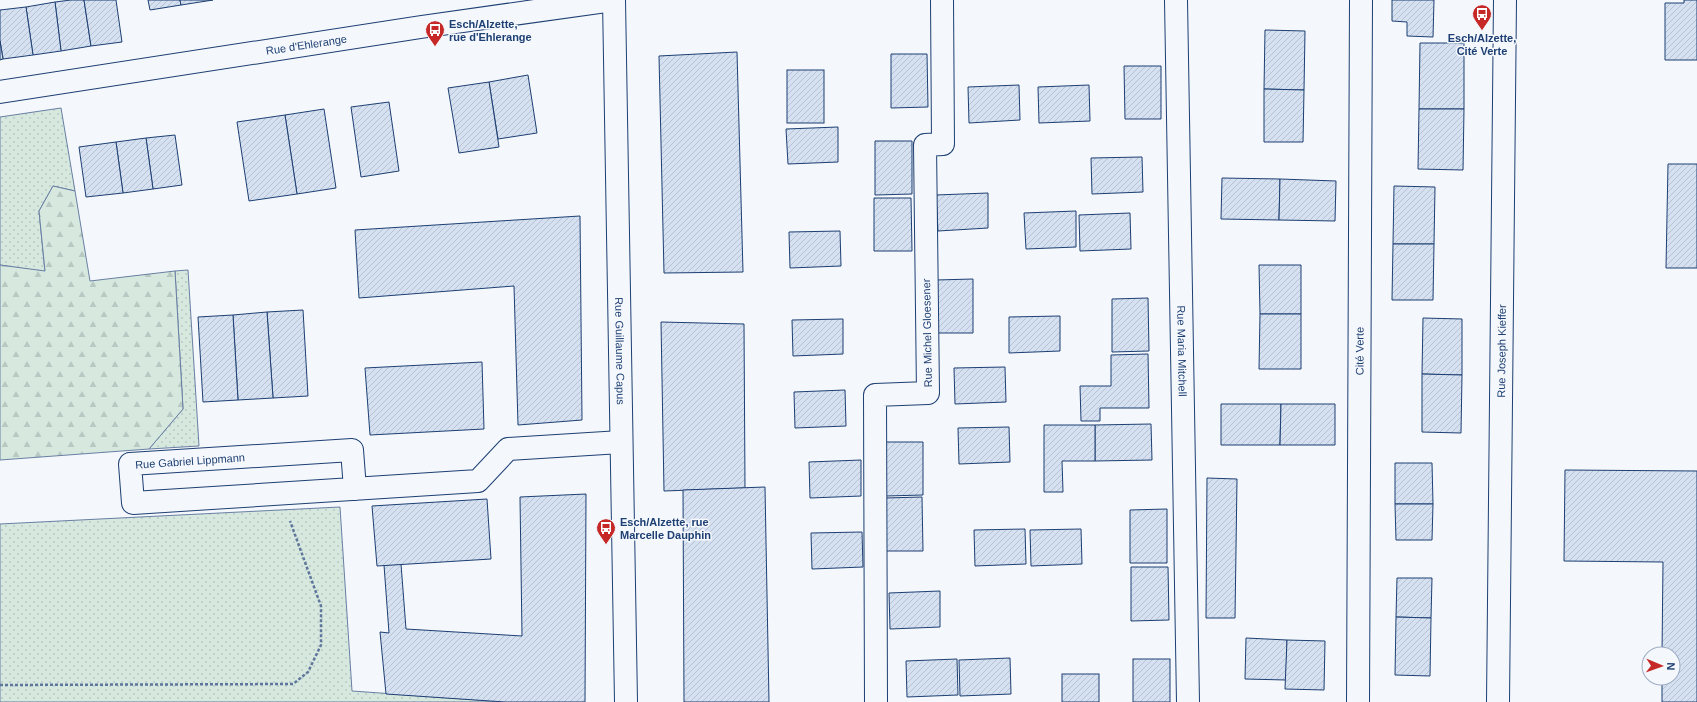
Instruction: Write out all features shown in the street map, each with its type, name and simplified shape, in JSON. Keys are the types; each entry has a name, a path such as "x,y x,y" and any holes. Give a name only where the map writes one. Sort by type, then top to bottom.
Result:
{"street":[{"name":"Rue d'Ehlerange","path":"0,92 421,26 614,0"},
{"name":"Rue Guillaume Capus","path":"614,0 626,702"},
{"name":"Rue Michel Gloesener","path":"876,702 875,394 928,393 925,145 943,144 942,0"},
{"name":"Rue Maria Mitchell","path":"1176,0 1188,702"},
{"name":"Cité Verte","path":"1358,702 1361,0"},
{"name":"Rue Joseph Kieffer","path":"1498,702 1505,0"},
{"name":"Rue Gabriel Lippmann","path":"355,489 352,450 130,464 133,503 280,494 478,481 508,449 622,442"}],"path":[{"path":"0,685 293,684 308,672 321,645 321,606 280,494"}],"green space":[{"path":"61,108 75,191 53,186 39,211 45,272 0,265 0,117"},
{"path":"53,186 75,191 90,281 175,271 183,409 149,449 0,460 0,265 45,271 39,211"},
{"path":"188,270 199,446 149,449 183,409 175,271"},
{"path":"340,507 352,691 506,702 0,702 0,524"}],"building":[{"path":"84,0 91,46 61,51 55,2"},
{"path":"84,0 116,0 122,42 91,46"},
{"path":"148,0 180,0 181,5 150,10"},
{"path":"180,0 213,0 181,5"},
{"path":"1392,0 1434,0 1433,37 1407,36 1407,22 1392,21"},
{"path":"1684,0 1697,0 1697,60 1665,60 1665,3 1684,3"},
{"path":"55,2 61,51 33,55 26,7"},
{"path":"26,7 33,55 3,59 0,41 0,10"},
{"path":"1265,30 1305,31 1304,90 1264,89"},
{"path":"0,41 3,59 0,60"},
{"path":"1420,43 1464,43 1464,109 1419,109"},
{"path":"737,52 743,272 664,273 659,56"},
{"path":"891,54 927,54 928,107 891,108"},
{"path":"1124,66 1161,66 1161,119 1125,119"},
{"path":"787,70 824,70 824,123 787,123"},
{"path":"528,75 537,133 498,139 489,82"},
{"path":"489,82 499,147 459,153 448,88"},
{"path":"1019,85 1020,120 969,123 968,87"},
{"path":"1089,85 1090,121 1039,123 1038,87"},
{"path":"1264,89 1304,90 1303,142 1264,142"},
{"path":"389,102 399,171 361,177 351,107"},
{"path":"324,109 336,188 297,194 285,115"},
{"path":"1419,109 1464,109 1463,170 1418,169"},
{"path":"285,115 297,194 249,201 237,122"},
{"path":"838,127 838,162 788,164 786,129"},
{"path":"175,135 182,185 153,189 146,138"},
{"path":"146,138 153,189 123,193 116,142"},
{"path":"875,141 912,141 912,194 875,195"},
{"path":"116,142 123,193 86,197 79,147"},
{"path":"1142,157 1143,192 1092,194 1091,158"},
{"path":"1668,164 1697,164 1697,268 1666,268"},
{"path":"1222,178 1280,179 1279,220 1221,219"},
{"path":"1280,179 1336,181 1335,221 1279,220"},
{"path":"1394,186 1435,187 1434,244 1393,244"},
{"path":"988,193 988,228 938,231 936,195"},
{"path":"874,198 911,198 912,251 874,251"},
{"path":"1076,211 1076,247 1026,249 1024,213"},
{"path":"1130,213 1131,249 1080,251 1079,215"},
{"path":"580,216 582,420 518,425 514,286 359,298 355,230"},
{"path":"840,231 841,266 790,268 789,232"},
{"path":"1393,244 1434,244 1433,300 1392,300"},
{"path":"1259,265 1301,265 1301,314 1260,314"},
{"path":"973,279 973,333 937,333 936,280"},
{"path":"1148,298 1149,351 1112,352 1112,299"},
{"path":"303,310 308,396 273,398 267,312"},
{"path":"267,312 273,398 238,400 233,315"},
{"path":"1260,314 1301,314 1301,369 1259,369"},
{"path":"233,315 238,400 203,402 198,317"},
{"path":"1060,316 1060,351 1009,353 1009,317"},
{"path":"1423,318 1462,319 1462,375 1422,374"},
{"path":"843,319 843,354 793,356 792,320"},
{"path":"661,322 744,324 745,488 664,491"},
{"path":"1148,354 1149,408 1100,408 1100,421 1081,421 1080,386 1111,386 1111,355"},
{"path":"482,362 484,429 370,435 365,368"},
{"path":"1005,367 1006,402 955,404 954,368"},
{"path":"1422,374 1462,375 1461,433 1422,432"},
{"path":"845,390 846,426 795,428 794,392"},
{"path":"1221,404 1281,404 1280,445 1221,445"},
{"path":"1281,404 1335,404 1335,445 1280,445"},
{"path":"1151,424 1152,460 1095,461 1095,425"},
{"path":"1044,425 1095,425 1095,461 1062,461 1063,492 1044,492"},
{"path":"1009,427 1010,462 959,464 958,428"},
{"path":"886,442 923,442 923,495 886,496"},
{"path":"861,460 861,496 810,498 809,462"},
{"path":"1395,463 1432,463 1433,504 1395,504"},
{"path":"1565,470 1697,471 1697,702 1662,702 1662,686 1681,686 1681,646 1662,646 1663,562 1564,561"},
{"path":"1207,478 1237,479 1235,618 1206,618"},
{"path":"765,487 769,702 684,702 683,490"},
{"path":"586,494 585,702 505,702 386,694 380,632 389,633 384,565 401,564 406,629 522,636 520,497"},
{"path":"922,497 923,551 886,551 885,498"},
{"path":"487,499 491,559 377,566 372,506"},
{"path":"1395,504 1433,504 1432,540 1396,540"},
{"path":"1167,509 1167,563 1130,563 1130,510"},
{"path":"1025,529 1026,564 975,566 974,530"},
{"path":"1081,529 1082,564 1031,566 1030,530"},
{"path":"862,532 863,567 812,569 811,533"},
{"path":"1131,567 1168,567 1169,620 1131,621"},
{"path":"1397,578 1432,578 1431,618 1396,617"},
{"path":"940,591 940,627 890,629 889,593"},
{"path":"1396,617 1431,618 1430,676 1395,675"},
{"path":"1246,638 1287,640 1286,680 1245,679"},
{"path":"1287,640 1325,641 1324,690 1285,689"},
{"path":"1010,658 1011,694 960,696 959,660"},
{"path":"957,659 958,695 907,697 906,661"},
{"path":"1133,659 1170,659 1170,702 1133,702"},
{"path":"1062,674 1099,674 1099,702 1062,702"}],"place":[{"name":"Esch/Alzette, Cité Verte","path":"1482,31"},
{"name":"Esch/Alzette, rue d'Ehlerange","path":"435,47"},
{"name":"Esch/Alzette, rue Marcelle Dauphin","path":"606,545"}]}
